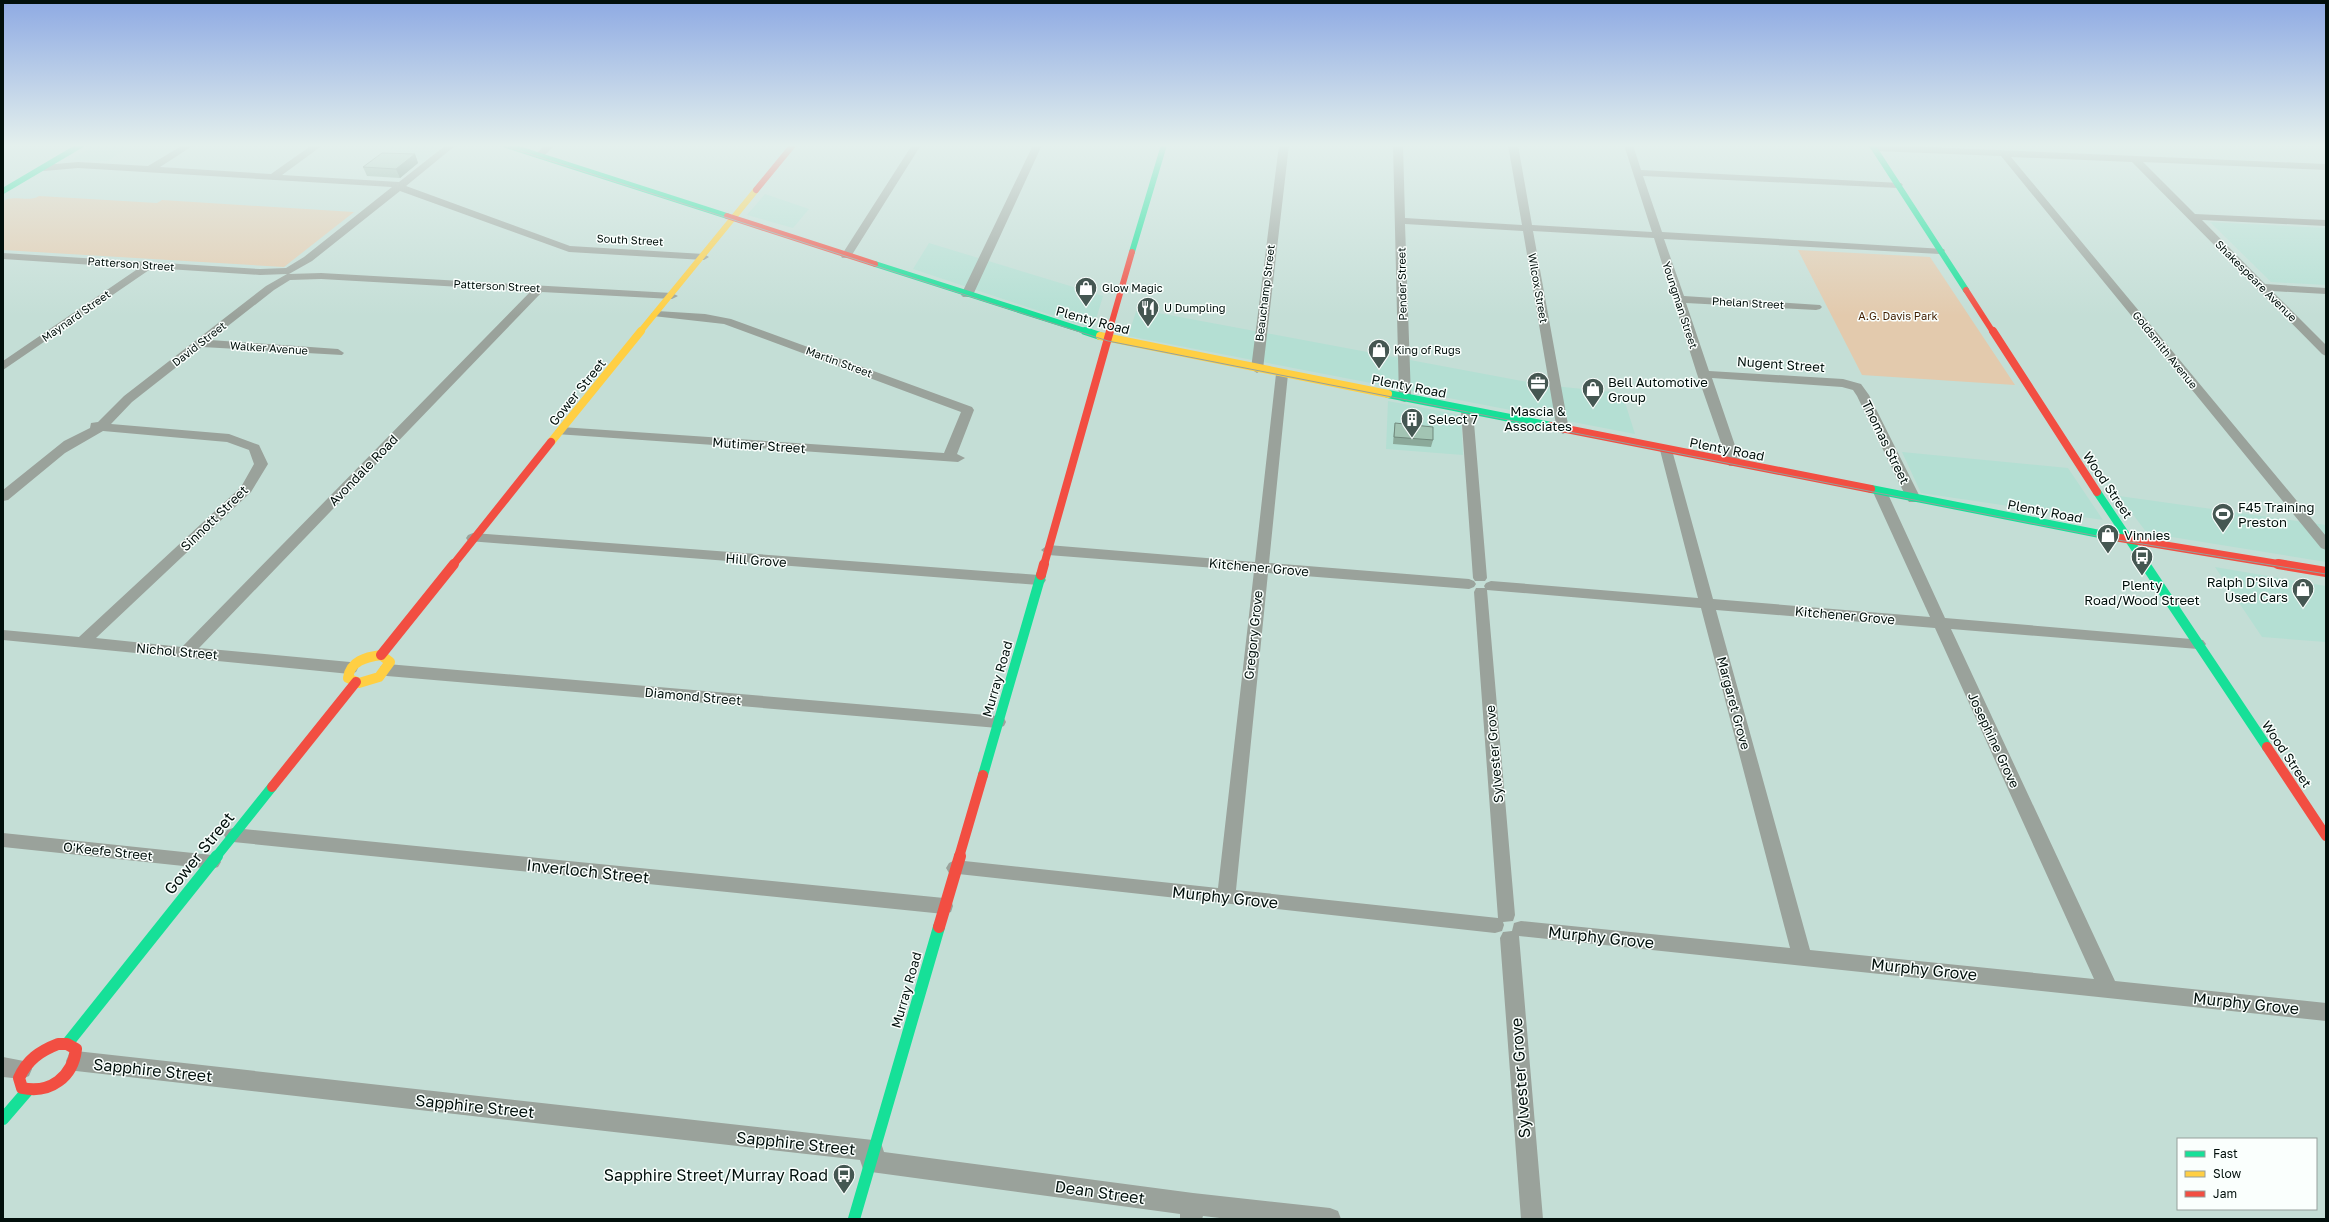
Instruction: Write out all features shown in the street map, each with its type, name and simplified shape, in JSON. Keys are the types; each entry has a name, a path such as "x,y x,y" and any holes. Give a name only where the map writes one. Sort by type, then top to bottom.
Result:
{"main road":[{"name":"Plenty Road","path":"679,202 1109,340 2129,540 2326,572"},
{"name":"Gower Street","path":"381,655 473,538 748,202"},
{"name":"Murray Road","path":"854,1219 1109,340 1116,307 1147,202"},
{"name":"Wood Street","path":"1909,202 2129,540 2326,836"},
{"path":"754,234 774,233"},
{"path":"705,254 728,240"},
{"path":"381,655 389,660 387,670 372,680 356,682 348,678 350,668 365,658 381,655"},
{"name":"Gower Street","path":"28,1090 49,1086 61,1079 71,1053 212,862 356,682"},
{"path":"3,1119 28,1090 22,1087 13,1068 29,1060 47,1048 71,1053"}],"street":[{"name":"David Street","path":"3,497 63,450 98,426 128,399 380,202"},
{"name":"South Street","path":"443,202 569,249 705,254"},
{"path":"846,256 881,202"},
{"path":"967,295 1011,202"},
{"name":"Beauchamp Street","path":"1257,369 1277,202"},
{"name":"Pender Street","path":"1400,202 1405,398"},
{"name":"Wilcox Street","path":"1523,202 1563,430"},
{"name":"Youngman Street","path":"1647,202 1734,463"},
{"name":"Goldsmith Avenue","path":"2044,202 2326,545"},
{"name":"Shakespeare Avenue","path":"2177,202 2326,352"},
{"path":"2192,217 2326,223"},
{"path":"1400,221 1940,250"},
{"name":"Patterson Street","path":"6,259 672,296"},
{"name":"Maynard Street","path":"3,366 148,266"},
{"path":"2262,287 2326,291"},
{"name":"Avondale Road","path":"187,651 539,289"},
{"name":"Phelan Street","path":"1679,299 1816,307"},
{"name":"Martin Street","path":"657,314 704,317 727,321 968,410 953,458"},
{"name":"Walker Avenue","path":"200,343 338,353"},
{"name":"Gregory Grove","path":"1226,896 1260,567 1282,374"},
{"name":"Nugent Street","path":"1703,374 1843,383 1857,387"},
{"name":"Thomas Street","path":"1857,387 1863,395 1914,499"},
{"name":"Sylvester Grove","path":"1467,411 1532,1219"},
{"name":"Sinnott Street","path":"83,642 246,489 261,464 254,448 229,438 98,426"},
{"name":"Mutimer Street","path":"561,431 953,458"},
{"name":"Margaret Grove","path":"1666,450 1802,957"},
{"name":"Josephine Grove","path":"1880,492 2108,988"},
{"name":"Hill Grove","path":"473,538 1039,580"},
{"name":"Kitchener Grove","path":"1048,550 2198,644"},
{"name":"Nichol Street","path":"3,635 187,651 350,668"},
{"name":"Diamond Street","path":"387,670 998,722"},
{"name":"Inverloch Street","path":"233,835 944,906"},
{"name":"O'Keefe Street","path":"3,840 212,862"},
{"name":"Murphy Grove","path":"955,868 2326,1012"},
{"name":"Sapphire Street","path":"71,1053 872,1156"},
{"name":"Dean Street","path":"872,1156 1192,1212 1330,1219"}],"shaded area":[{"path":"758,202 789,202 809,209 793,228 747,215"},
{"path":"2210,222 2326,228 2326,285 2271,282"},
{"path":"929,243 1103,296 1093,329 913,269"},
{"path":"1137,309 1544,385 1622,393 1635,434 1128,336"},
{"name":"Select 7","path":"1388,401 1461,415 1463,455 1386,449"},
{"path":"1902,452 2068,468 2103,520 1921,493"},
{"path":"2119,496 2326,525 2326,562 2147,533"},
{"path":"2215,567 2326,586 2326,642 2262,637"}],"green space":[{"path":"3,202 194,202 354,212 284,267 3,250"},
{"name":"A.G. Davis Park","path":"1798,250 1930,257 2015,385 1862,375"}],"building":[{"path":"1395,423 1433,427 1433,440 1394,437"}],"tram line":[{"path":"678,202 1108,341 2112,539 2326,574"}],"traffic: fast":[{"path":"684,202 727,216"},
{"path":"1132,252 1147,202"},
{"path":"1909,202 1966,290"},
{"path":"875,264 1100,336"},
{"path":"1388,394 1551,426"},
{"path":"1871,489 2120,538"},
{"path":"2097,492 2267,747"},
{"path":"983,775 1041,575"},
{"path":"67,1044 272,787"},
{"path":"854,1219 939,927"},
{"path":"3,1119 28,1090"}],"traffic: slow":[{"path":"551,442 746,202"},
{"path":"1100,336 1388,394"},
{"path":"381,655 390,662 379,677 359,683 348,678 351,667 359,660 381,655"}],"traffic: jam":[{"path":"727,216 875,264"},
{"path":"1041,575 1132,252"},
{"path":"1966,290 2097,492"},
{"path":"1551,426 1871,489"},
{"path":"381,655 551,442"},
{"path":"2120,538 2326,572"},
{"path":"272,787 356,682"},
{"path":"2267,747 2326,836"},
{"path":"939,927 983,775"},
{"path":"58,1044 67,1044 76,1049 75,1059 66,1075 58,1082 41,1089 31,1090 22,1088 19,1078 34,1056 45,1049 58,1044"}],"place":[{"name":"Glow Magic","path":"1086,308"},
{"name":"U Dumpling","path":"1148,328"},
{"name":"King of Rugs","path":"1379,370"},
{"name":"Mascia & Associates","path":"1538,402"},
{"name":"Bell Automotive Group","path":"1593,408"},
{"name":"Select 7","path":"1412,438"},
{"name":"F45 Training Preston","path":"2223,534"},
{"name":"Vinnies","path":"2108,554"},
{"name":"Plenty Road/Wood Street","path":"2142,576"},
{"name":"Ralph D'Silva Used Cars","path":"2303,608"},
{"name":"Sapphire Street/Murray Road","path":"844,1194"}]}
